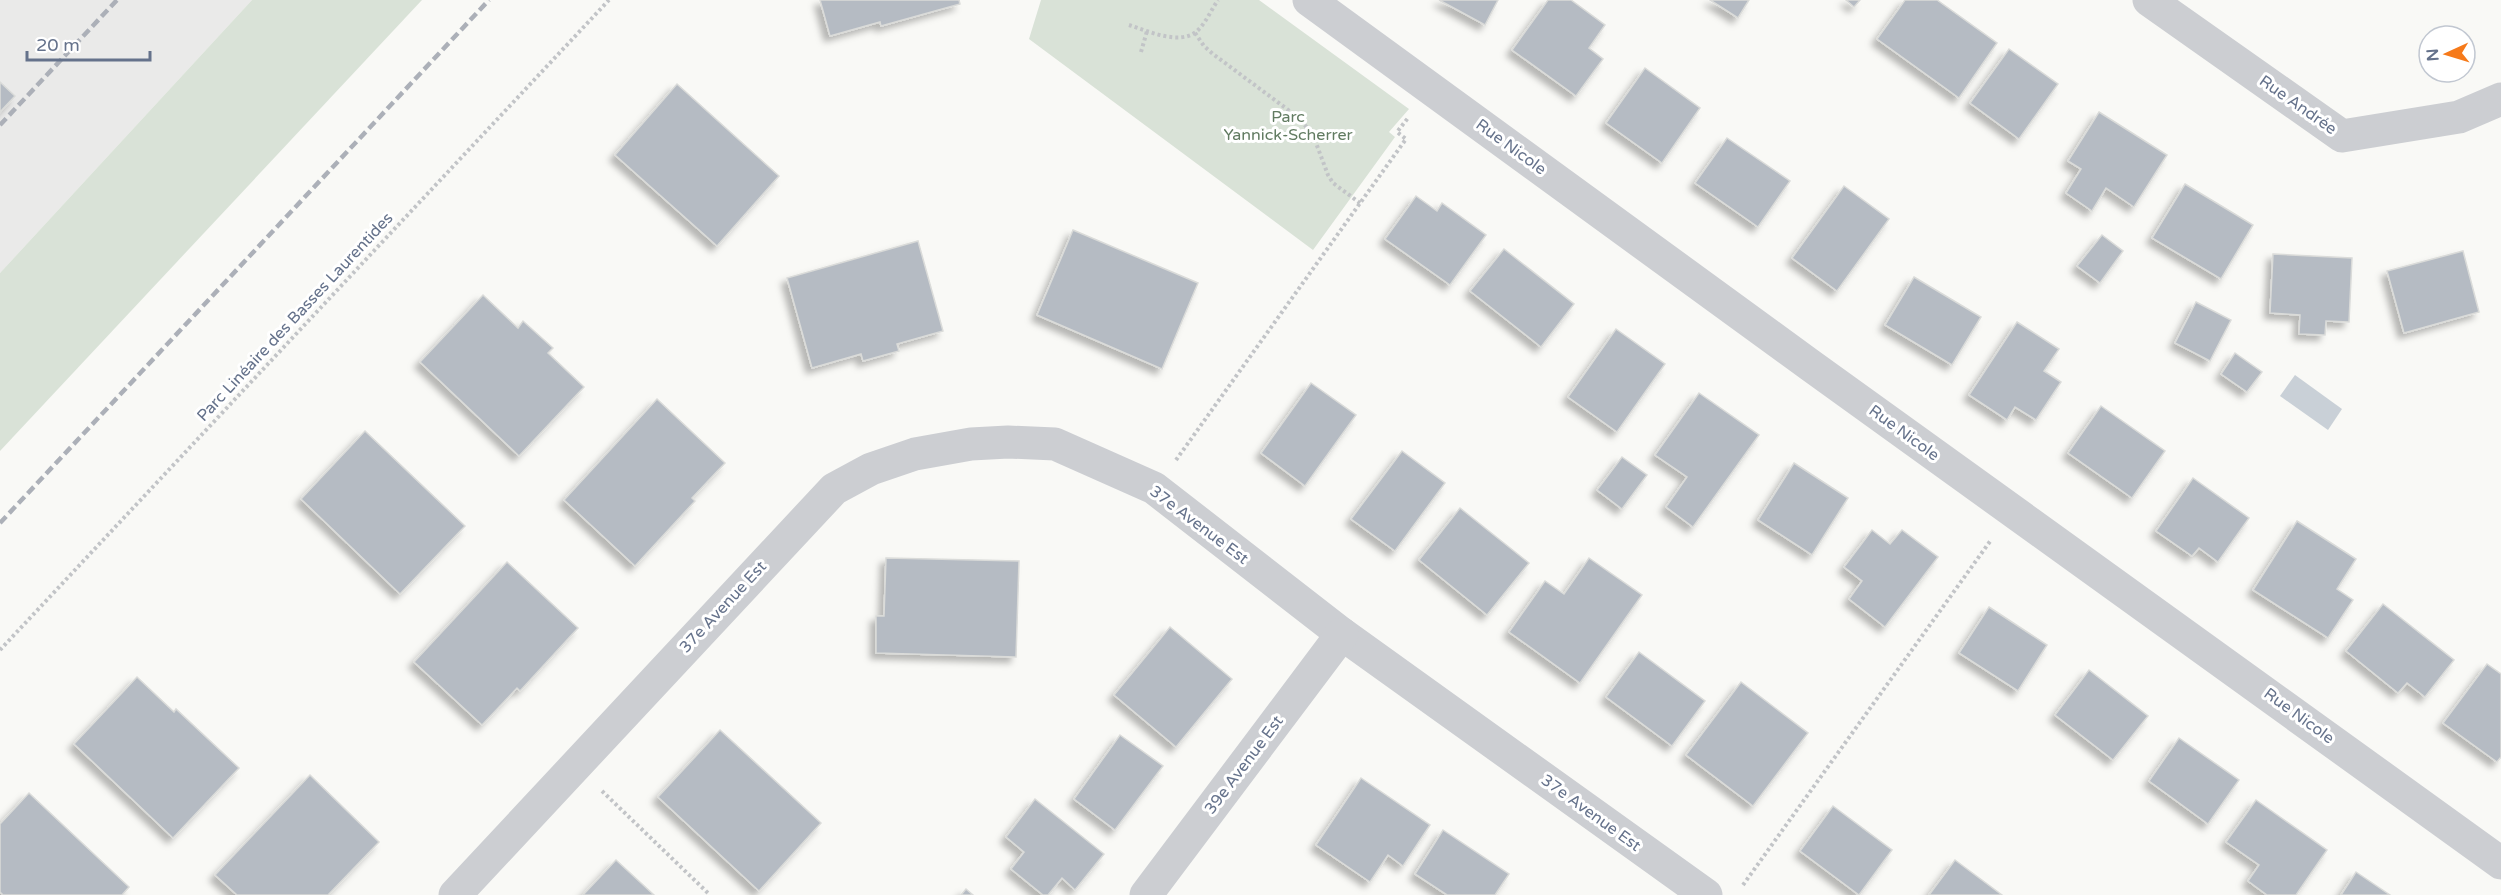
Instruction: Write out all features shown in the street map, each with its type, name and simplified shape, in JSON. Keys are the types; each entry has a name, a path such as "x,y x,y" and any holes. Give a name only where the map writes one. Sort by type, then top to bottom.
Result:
{"street":[{"name":"Rue Nicole","path":"1309,0 2501,863"},
{"name":"Rue Andrée","path":"2149,0 2342,136 2459,117 2501,99"},
{"name":"37e Avenue Est","path":"455,895 834,489 871,469 915,454 970,444 1008,442 1055,444 1154,488 1342,634 1706,895"},
{"name":"39e Avenue Est","path":"1146,895 1342,634"}],"path":[{"name":"Parc Linéaire des Basses Laurentides","path":"0,650 609,0"},
{"path":"1130,25 1176,37 1196,33 1218,0"},
{"path":"1141,52 1147,31"},
{"path":"1196,33 1204,46 1213,54 1299,118 1313,135 1328,175 1334,183 1360,203"},
{"path":"1173,465 1406,139 1397,132 1412,112"},
{"path":"1743,885 2012,510"},
{"path":"575,766 710,895"}],"shaded area":[{"path":"0,0 252,0 0,273"},
{"path":"2295,375 2342,409 2328,430 2280,396"}],"green space":[{"path":"252,0 422,0 0,451 0,273"},
{"name":"Parc Yannick-Scherrer","path":"1041,0 1259,0 1409,109 1389,132 1395,137 1313,250 1029,39"}],"building":[{"path":"820,0 959,0 960,4 881,26 880,22 830,36"},
{"path":"1439,0 1498,0 1485,25"},
{"path":"1548,0 1571,0 1605,25 1589,48 1603,59 1576,96 1512,50"},
{"path":"1710,0 1749,0 1738,18"},
{"path":"1846,0 1860,0 1854,7"},
{"path":"1905,0 1937,0 1997,43 1959,98 1877,39"},
{"path":"2009,49 2058,84 2019,139 1970,103"},
{"path":"1645,68 1700,108 1662,163 1606,123"},
{"path":"0,82 15,96 0,112"},
{"path":"677,84 779,176 717,246 615,155"},
{"path":"2099,112 2167,155 2134,207 2106,188 2092,211 2066,193 2081,169 2068,161"},
{"path":"1727,138 1790,181 1758,227 1695,183"},
{"path":"2185,184 2253,225 2221,279 2152,238"},
{"path":"1844,186 1889,219 1837,291 1792,258"},
{"path":"1416,196 1437,211 1442,203 1486,235 1450,285 1385,239"},
{"path":"1073,230 1198,283 1162,369 1037,315"},
{"path":"2102,235 2123,251 2100,283 2077,266"},
{"path":"918,241 943,331 897,344 899,351 863,361 861,354 812,368 787,278"},
{"path":"1504,249 1574,304 1541,347 1470,291"},
{"path":"2463,251 2479,312 2404,333 2387,271"},
{"path":"2273,254 2352,258 2349,322 2326,321 2325,335 2299,334 2300,315 2270,313"},
{"path":"1914,277 1981,317 1952,365 1885,325"},
{"path":"483,295 518,328 523,321 553,348 548,353 584,387 519,456 420,362"},
{"path":"2196,302 2231,320 2210,361 2175,343"},
{"path":"2017,322 2059,349 2044,371 2061,382 2036,420 2015,407 2007,420 1969,395"},
{"path":"1616,329 1665,364 1617,432 1568,397"},
{"path":"2235,353 2262,372 2247,392 2221,374"},
{"path":"1311,383 1356,415 1305,486 1261,453"},
{"path":"1699,393 1759,435 1693,527 1666,507 1687,477 1655,455"},
{"path":"657,399 725,463 692,498 695,501 635,566 564,500"},
{"path":"2101,406 2165,451 2132,498 2068,453"},
{"path":"365,431 465,526 400,594 301,499"},
{"path":"1402,451 1445,483 1395,551 1351,519"},
{"path":"1622,457 1647,475 1622,509 1597,490"},
{"path":"1794,463 1848,498 1812,555 1758,520"},
{"path":"2193,478 2249,518 2218,562 2199,548 2192,556 2156,531"},
{"path":"1460,508 1529,563 1487,615 1419,560"},
{"path":"2297,521 2356,559 2337,589 2353,600 2328,638 2253,590"},
{"path":"1872,530 1890,544 1902,530 1938,557 1885,627 1849,599 1862,581 1844,567"},
{"path":"886,558 1019,561 1016,657 876,653 876,616 884,616"},
{"path":"1589,558 1642,595 1580,683 1509,632 1545,581 1564,594"},
{"path":"507,562 578,628 520,691 517,688 482,725 414,662"},
{"path":"2383,604 2454,660 2425,697 2407,683 2398,693 2346,651"},
{"path":"1989,607 2047,645 2018,691 1959,653"},
{"path":"1170,627 1232,679 1176,747 1114,695"},
{"path":"1639,652 1705,701 1672,746 1606,697"},
{"path":"2487,664 2501,674 2501,757 2497,762 2443,723"},
{"path":"2089,670 2148,716 2113,760 2055,715"},
{"path":"137,677 174,712 176,709 239,768 173,838 74,744"},
{"path":"1741,682 1808,733 1753,806 1686,755"},
{"path":"720,730 821,823 759,891 658,797"},
{"path":"1120,735 1163,766 1115,830 1074,799"},
{"path":"2179,738 2239,780 2208,824 2149,781"},
{"path":"310,775 379,842 328,895 237,895 215,875"},
{"path":"1361,778 1430,825 1403,866 1388,855 1370,882 1316,845"},
{"path":"29,793 129,887 122,895 3,895 0,892 0,824"},
{"path":"1035,799 1104,854 1075,890 1062,878 1048,895 1043,895 1011,869 1024,852 1006,837"},
{"path":"2256,800 2327,850 2296,895 2267,895 2248,881 2259,865 2226,842"},
{"path":"1833,806 1892,850 1859,895 1800,851"},
{"path":"1443,830 1509,874 1495,895 1447,895 1415,874"},
{"path":"616,860 654,895 583,895"},
{"path":"1955,860 2002,895 1929,895"},
{"path":"2356,872 2390,895 2341,895"},
{"path":"966,889 973,895 961,895"}],"railway":[{"path":"0,125 117,0"},
{"path":"0,523 489,0"}]}
